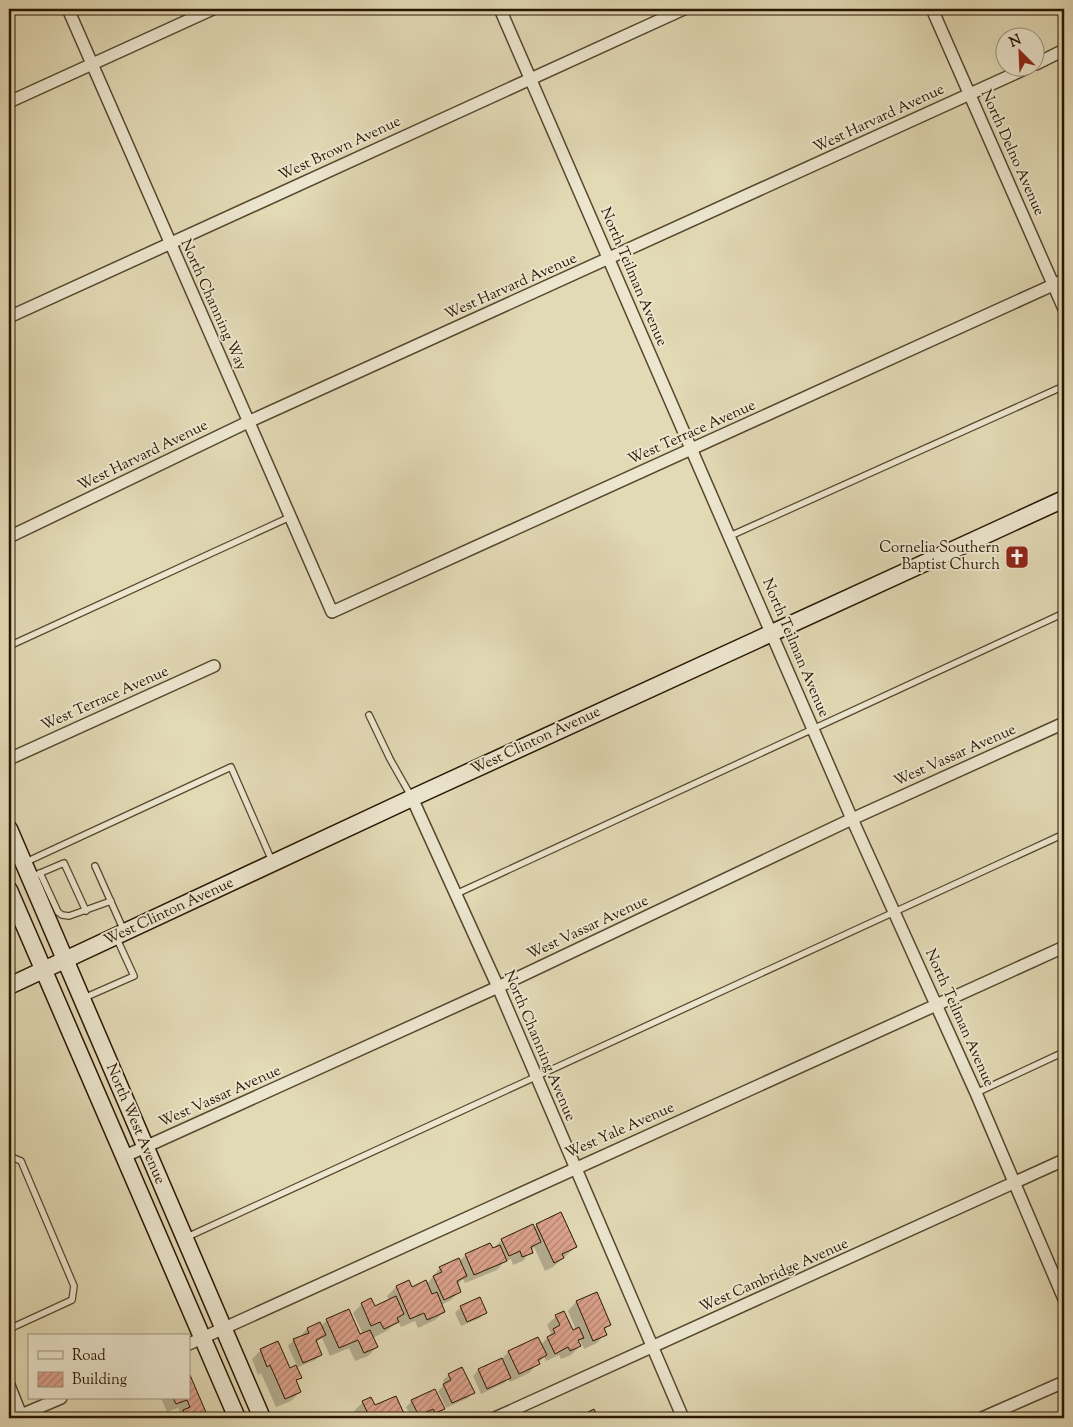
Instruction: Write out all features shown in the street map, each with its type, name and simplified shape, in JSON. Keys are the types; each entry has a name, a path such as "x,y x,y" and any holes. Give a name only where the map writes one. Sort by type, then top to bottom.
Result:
{"main road":[{"name":"West Clinton Avenue","path":"9,986 412,798 1064,499"},
{"name":"North West Avenue","path":"9,829 24,863 35,876 82,999 262,1418"},
{"name":"North West Avenue","path":"9,890 123,1157 195,1341 237,1418"}],"street":[{"name":"North Channing Way","path":"68,9 332,612"},
{"path":"9,102 213,9"},
{"name":"North Teilman Avenue","path":"500,9 852,819 1015,1182 1064,1299"},
{"name":"West Brown Avenue","path":"9,318 684,9"},
{"name":"North Delno Avenue","path":"932,9 969,94 1059,283 1064,309"},
{"path":"1046,59 1064,50"},
{"name":"West Harvard Avenue","path":"9,537 248,422 1005,78"},
{"name":"West Terrace Avenue","path":"332,612 1059,283"},
{"name":"West Terrace Avenue","path":"9,758 214,666"},
{"name":"West Vassar Avenue","path":"123,1157 498,987 852,819 1064,723"},
{"name":"North Channing Avenue","path":"412,798 498,987 683,1418"},
{"name":"West Yale Avenue","path":"195,1341 1064,947"},
{"name":"West Cambridge Avenue","path":"495,1418 1064,1160"},
{"path":"982,1418 1064,1382"},
{"path":"9,1385 18,1417 56,1400"}],"lane":[{"path":"730,536 1064,386"},
{"path":"9,646 290,517"},
{"path":"456,894 1064,612"},
{"path":"369,716 412,798"},
{"path":"24,863 231,767 273,863"},
{"path":"186,1238 1064,834"},
{"path":"86,911 64,864 35,876 58,912 62,915 69,916 86,911 111,901"},
{"path":"82,999 134,976 111,901 95,866"},
{"path":"976,1093 1064,1052"},
{"path":"9,1156 21,1161 74,1286 72,1300 9,1328"}],"building":[{"path":"561,1212 577,1247 562,1254 564,1258 554,1263 536,1224"},
{"path":"533,1224 541,1242 531,1247 533,1253 522,1257 520,1251 509,1256 501,1239"},
{"path":"490,1243 493,1248 500,1245 507,1261 474,1275 465,1254"},
{"path":"459,1258 467,1276 457,1281 461,1292 444,1300 433,1276 442,1272 439,1267"},
{"path":"409,1280 412,1287 426,1280 432,1294 437,1292 445,1312 427,1320 424,1313 410,1319 396,1286"},
{"path":"597,1292 611,1325 604,1328 607,1335 593,1341 576,1301"},
{"path":"396,1296 404,1314 397,1318 399,1322 384,1329 380,1322 371,1326 361,1303 371,1298 375,1306"},
{"path":"480,1297 487,1313 467,1322 460,1306"},
{"path":"349,1309 360,1334 370,1330 378,1347 364,1353 358,1340 339,1348 326,1319"},
{"path":"564,1311 573,1330 579,1327 584,1338 578,1340 581,1346 570,1351 568,1347 555,1354 547,1337 555,1333 553,1329 560,1325 555,1315"},
{"path":"320,1322 326,1335 316,1340 322,1355 303,1363 293,1339 309,1333 307,1328"},
{"path":"538,1337 547,1355 538,1360 540,1364 519,1374 508,1351"},
{"path":"278,1341 290,1368 296,1365 302,1378 296,1380 301,1392 285,1399 270,1365 267,1367 260,1349"},
{"path":"502,1358 511,1378 487,1389 478,1369"},
{"path":"462,1367 475,1393 452,1403 443,1384 451,1380 448,1374"},
{"path":"190,1375 208,1417 187,1418 183,1410 190,1407 187,1400 190,1400"},
{"path":"435,1389 445,1409 435,1413 433,1409 419,1416 411,1400"},
{"path":"396,1396 406,1418 370,1418 362,1401 371,1397 375,1405"},
{"path":"174,1400 187,1400 176,1404"},
{"path":"594,1409 598,1418 578,1417"}],"place":[{"name":"Cornelia Southern Baptist Church","path":"1017,557"}]}
